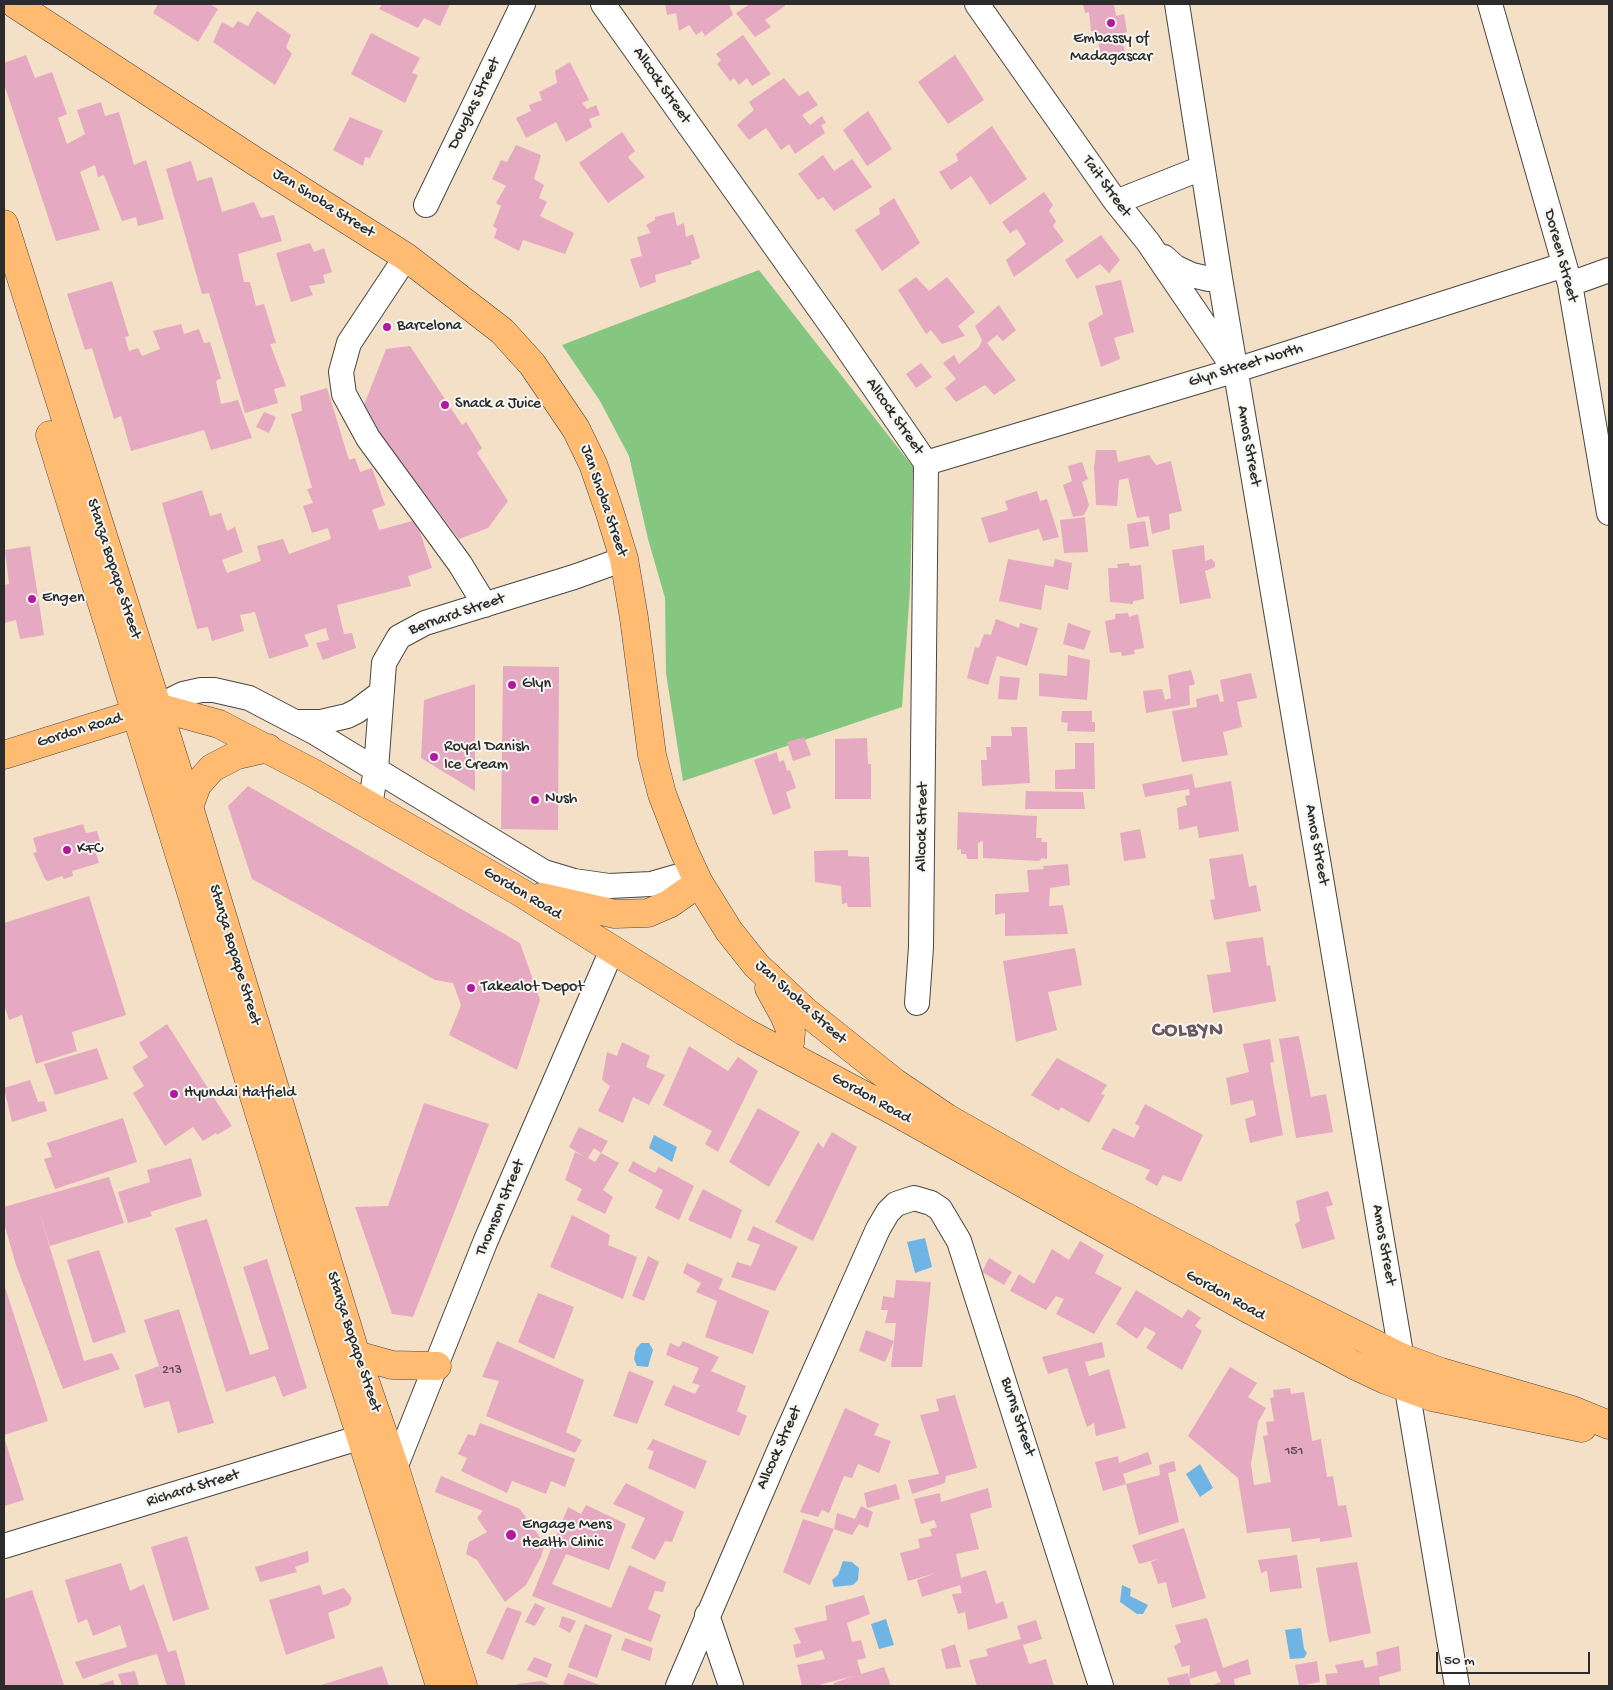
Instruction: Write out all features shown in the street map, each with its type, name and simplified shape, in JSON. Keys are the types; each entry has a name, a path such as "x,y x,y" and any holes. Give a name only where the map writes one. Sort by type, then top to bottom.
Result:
{"main road":[{"name":"Jan Shoba Street","path":"15,4 68,36 253,160 406,257 502,331 532,364 576,429 592,464 624,559 634,618 652,755 670,819 696,878 729,931 756,965 805,1011 894,1082 947,1118 1065,1185"},
{"name":"Stanza Bopape Street","path":"4,224 146,711 371,1435 440,1686"},
{"name":"Stanza Bopape Street","path":"4,286 146,711 188,807 356,1355 371,1435 395,1468 463,1686"},
{"name":"Gordon Road","path":"4,755 146,711 218,724 268,748 520,892 745,1032 978,1157 1243,1306 1354,1365 1432,1397 1536,1420 1588,1429 1609,1430"},
{"path":"188,807 197,786 212,768 237,755 268,748"},
{"path":"520,892 598,910 630,914 656,910 696,878"},
{"path":"756,965 788,1024 791,1037 784,1052"},
{"name":"Gordon Road","path":"1065,1185 1242,1279 1403,1358 1441,1372 1572,1410 1609,1425"},
{"path":"356,1355 392,1365 437,1366"}],"street":[{"name":"Douglas Street","path":"426,205 523,4"},
{"name":"Allcock Street","path":"603,4 926,463 922,947 917,1002"},
{"name":"Tait Street","path":"977,4 1116,202 1148,242 1236,370"},
{"name":"Amos Street","path":"1177,4 1220,278 1457,1686"},
{"name":"Doreen Street","path":"1490,4 1567,274 1609,513"},
{"path":"1116,202 1202,168"},
{"path":"1148,242 1168,262 1181,270 1202,278 1220,278"},
{"path":"406,257 349,343 341,372 344,394 368,438 460,564 485,605"},
{"name":"Glyn Street North","path":"926,463 1236,370 1567,274 1609,270"},
{"name":"Bernard Street","path":"370,806 376,769 384,663 392,646 403,633 425,623 624,559"},
{"name":"Gordon Road","path":"146,711 183,694 214,690 250,698 296,722 376,769 544,872 574,881 609,886 651,884 696,878"},
{"path":"296,722 321,722 347,716 381,693"},
{"name":"Thomson Street","path":"395,1468 486,1240 612,950"},
{"name":"Burns Street","path":"888,1212 896,1204 914,1198 931,1203 940,1209 950,1222 960,1241 1101,1686"},
{"name":"Allcock Street","path":"678,1686 798,1406 888,1212"},
{"name":"Richard Street","path":"4,1546 371,1435"},
{"path":"708,1615 731,1686"}],"green space":[{"path":"759,270 913,467 910,589 902,707 683,781 666,673 665,598 648,539 629,456 600,401 562,345"}],"water":[{"path":"654,1135 677,1147 672,1162 649,1148"},
{"path":"925,1238 932,1267 915,1273 907,1242"},
{"path":"641,1343 649,1343 653,1350 648,1367 637,1366 634,1359 636,1349"},
{"path":"1200,1464 1213,1488 1200,1497 1186,1474"},
{"path":"843,1561 852,1562 859,1568 858,1580 853,1585 834,1587 832,1580 838,1575"},
{"path":"1122,1585 1131,1589 1130,1596 1148,1605 1143,1614 1137,1614 1120,1602"},
{"path":"886,1619 894,1645 879,1649 871,1624"},
{"path":"1301,1628 1304,1649 1307,1653 1304,1658 1290,1659 1285,1630"}],"building":[{"path":"158,4 210,4 218,9 198,42 153,13"},
{"path":"382,4 450,4 440,26 424,18 418,28 379,9"},
{"path":"665,4 729,4 733,15 705,36 702,31 696,35 689,25 679,31 676,13 667,15"},
{"path":"750,4 784,4 785,6 765,20 771,27 755,37 736,13"},
{"path":"1083,4 1114,4 1116,16 1124,14 1127,32 1121,34 1125,53 1101,57 1097,32 1091,31 1089,12 1085,13"},
{"path":"257,11 291,35 286,47 292,54 275,85 213,42 222,22 233,28 238,21 248,26"},
{"path":"371,33 420,58 412,73 418,75 405,103 351,74"},
{"path":"743,35 771,74 752,86 747,78 739,85 734,78 730,81 717,64 721,60 716,54"},
{"path":"26,55 35,78 52,72 67,114 58,118 67,144 85,134 77,110 101,102 105,116 119,112 134,165 146,160 164,219 138,226 136,217 122,221 104,175 98,177 95,165 80,172 100,230 56,241 4,84 4,63"},
{"path":"955,55 984,100 948,124 918,82"},
{"path":"570,62 589,100 582,103 587,109 596,105 600,115 589,119 592,127 566,142 556,122 526,138 516,118 531,111 529,105 542,100 539,92 557,83 555,71"},
{"path":"784,78 799,96 808,91 818,105 802,115 810,125 822,116 826,123 821,125 825,133 795,154 789,144 781,150 766,128 749,140 737,125 754,110 749,102"},
{"path":"868,111 892,149 867,166 843,130"},
{"path":"350,117 383,131 370,158 365,157 363,166 333,150"},
{"path":"992,126 1027,179 990,205 971,176 951,190 939,172 958,161 956,154"},
{"path":"622,132 635,151 628,157 645,177 608,203 579,163"},
{"path":"516,145 541,155 534,179 544,185 539,198 547,202 540,216 574,233 565,254 523,240 519,251 494,238 497,229 493,226 501,206 496,203 506,186 492,179 501,160 507,162"},
{"path":"823,155 834,171 852,159 872,187 834,211 823,197 818,200 798,174"},
{"path":"191,161 197,181 212,177 222,212 254,202 261,218 274,215 282,241 238,254 244,282 250,282 256,306 264,304 276,343 270,344 286,386 274,389 278,403 245,413 209,293 202,294 166,169"},
{"path":"1044,192 1053,205 1049,211 1056,221 1053,226 1064,241 1014,277 1006,260 1026,244 1017,229 1010,233 1002,222"},
{"path":"894,198 920,243 882,271 855,230 880,214 879,208"},
{"path":"674,212 677,226 684,223 686,237 693,234 700,258 691,261 692,264 655,275 656,282 640,288 630,259 642,256 637,237 651,233 646,225 655,220 655,217"},
{"path":"1101,235 1120,260 1109,273 1100,264 1077,279 1065,260"},
{"path":"310,243 314,252 324,248 332,272 323,275 325,283 309,286 313,295 291,302 276,253"},
{"path":"916,277 929,291 947,277 975,312 958,326 965,336 942,344 931,330 926,334 898,290"},
{"path":"1121,280 1134,332 1114,338 1120,359 1101,367 1088,323 1103,314 1095,286"},
{"path":"112,281 129,336 125,337 129,351 138,348 142,356 160,349 153,331 181,324 184,334 199,329 204,343 210,342 221,378 216,381 221,404 238,400 252,438 211,450 204,430 131,451 121,416 114,419 92,348 85,350 67,294"},
{"path":"999,305 1016,330 1003,341 997,335 987,343 1016,380 994,395 985,385 956,402 945,388 956,379 943,363 954,355 959,364 979,347 982,340 975,326"},
{"path":"410,346 462,425 466,422 482,448 477,453 508,501 488,528 459,539 362,410 386,349"},
{"path":"921,363 932,377 916,388 906,374"},
{"path":"327,388 349,460 355,458 360,472 372,468 385,505 372,510 379,530 416,520 432,568 408,576 411,586 337,605 344,634 352,633 356,648 323,660 316,643 329,640 326,628 304,635 309,646 269,659 255,612 240,615 244,631 212,641 208,627 197,629 162,503 202,490 210,516 221,513 227,531 235,527 243,552 222,560 227,573 261,561 257,546 283,539 289,554 331,539 328,528 312,533 303,506 313,503 307,489 312,488 291,414 302,411 300,396"},
{"path":"264,412 276,417 269,433 256,427"},
{"path":"1096,450 1116,450 1118,462 1149,455 1156,465 1171,461 1182,511 1169,514 1170,529 1152,534 1149,516 1137,518 1128,478 1119,480 1117,506 1096,505 1094,468"},
{"path":"1082,462 1088,479 1082,482 1089,505 1084,515 1073,517 1063,485 1072,481 1068,466"},
{"path":"1037,491 1040,501 1047,499 1059,537 1043,541 1039,529 989,543 981,518 1008,510 1005,501"},
{"path":"1085,517 1088,552 1064,553 1060,520"},
{"path":"1145,521 1149,546 1130,549 1127,524"},
{"path":"1204,545 1205,561 1212,559 1215,563 1215,567 1205,571 1211,598 1180,604 1172,550"},
{"path":"30,546 44,635 20,639 16,620 4,623 4,585 9,584 5,550"},
{"path":"1008,559 1053,567 1055,559 1072,563 1068,590 1045,585 1041,610 999,601"},
{"path":"1129,563 1130,566 1141,565 1144,599 1133,601 1133,604 1110,602 1108,568 1118,568 1117,564"},
{"path":"1128,613 1129,617 1138,614 1144,648 1134,650 1135,654 1122,656 1121,652 1110,653 1105,621 1115,619 1115,614"},
{"path":"996,619 1019,628 1020,623 1038,628 1027,666 997,656 988,685 967,678 975,647 979,648 984,634 991,635"},
{"path":"1068,623 1091,631 1084,650 1063,644"},
{"path":"1068,655 1090,660 1087,700 1039,696 1039,673 1067,676"},
{"path":"503,666 559,667 558,830 501,829"},
{"path":"1191,670 1195,684 1189,686 1190,705 1146,713 1143,691 1162,689 1165,700 1171,698 1168,675"},
{"path":"1251,673 1257,698 1237,702 1242,727 1223,732 1228,755 1182,762 1172,711 1197,707 1196,699 1218,694 1220,702 1224,701 1220,680"},
{"path":"1000,676 1020,678 1017,700 998,699"},
{"path":"475,684 475,791 421,758 424,700"},
{"path":"1062,711 1092,711 1092,722 1095,722 1095,732 1067,731 1068,723 1061,722"},
{"path":"1011,727 1027,727 1030,783 982,786 981,760 987,760 986,747 991,747 991,736 1012,736"},
{"path":"804,737 811,755 793,761 787,742"},
{"path":"867,738 868,764 871,764 871,799 835,799 835,739"},
{"path":"1075,743 1094,743 1095,789 1055,789 1055,770 1075,769"},
{"path":"777,752 779,762 784,760 787,771 790,770 796,788 786,792 791,808 773,815 754,760"},
{"path":"1192,774 1195,788 1231,781 1239,831 1199,838 1197,826 1179,830 1177,808 1187,805 1185,796 1190,795 1189,789 1145,797 1142,784"},
{"path":"248,786 520,943 540,1000 517,1070 449,1035 461,1005 453,983 435,980 252,879 228,806"},
{"path":"1026,791 1083,792 1085,809 1025,809"},
{"path":"958,812 1037,816 1036,838 1042,838 1041,842 1047,842 1047,859 1042,858 1039,861 983,858 983,841 978,843 978,859 967,859 966,854 961,854 961,849 957,850"},
{"path":"83,824 86,833 97,831 101,844 94,847 99,863 72,871 73,876 64,879 62,876 48,881 45,879 33,853 37,852 33,838"},
{"path":"1140,829 1146,858 1124,861 1120,833"},
{"path":"848,850 848,856 869,857 871,907 848,907 847,903 842,904 841,886 815,882 814,851"},
{"path":"1243,854 1249,887 1256,885 1261,911 1214,920 1210,900 1215,899 1209,859"},
{"path":"1068,864 1070,885 1050,888 1049,906 1063,905 1068,934 1005,936 1005,913 995,915 995,894 1029,892 1027,870 1044,869 1043,866"},
{"path":"89,896 126,1015 72,1032 77,1051 36,1064 22,1015 9,1020 4,1004 4,923"},
{"path":"1263,937 1267,966 1270,965 1276,1001 1213,1013 1207,975 1231,972 1226,942"},
{"path":"1075,948 1082,985 1048,992 1057,1030 1016,1042 1003,961"},
{"path":"167,1024 232,1126 203,1141 193,1127 165,1146 133,1093 144,1086 132,1067 148,1057 139,1043"},
{"path":"1299,1036 1311,1097 1326,1094 1333,1132 1296,1138 1279,1039"},
{"path":"1270,1039 1274,1062 1270,1063 1283,1135 1250,1143 1245,1119 1256,1115 1253,1100 1231,1105 1226,1078 1249,1072 1243,1044"},
{"path":"622,1042 650,1056 646,1067 665,1075 649,1105 633,1097 623,1123 598,1111 610,1086 602,1080 607,1052 617,1056"},
{"path":"689,1046 728,1071 738,1057 758,1071 718,1152 705,1144 712,1131 663,1105"},
{"path":"97,1048 108,1079 55,1095 44,1064"},
{"path":"1057,1058 1107,1085 1101,1094 1105,1095 1089,1123 1061,1107 1059,1111 1031,1095"},
{"path":"30,1080 38,1102 44,1101 47,1111 12,1122 4,1088"},
{"path":"424,1103 489,1124 413,1317 392,1314 355,1207 388,1206"},
{"path":"1145,1104 1203,1135 1181,1182 1163,1175 1157,1186 1145,1179 1150,1170 1101,1149 1113,1128 1134,1138 1140,1126 1135,1124"},
{"path":"758,1108 800,1132 769,1187 729,1162"},
{"path":"123,1118 137,1162 55,1189 44,1159 52,1157 47,1143"},
{"path":"579,1127 608,1141 601,1153 619,1163 603,1190 613,1197 605,1214 577,1200 582,1189 565,1180 575,1152 585,1157 569,1147","holes":["594,1148 601,1153 595,1162 588,1158"]},
{"path":"832,1132 857,1147 813,1241 775,1222 818,1142 823,1148"},
{"path":"191,1158 202,1196 150,1212 152,1216 128,1223 118,1192 150,1182 147,1170"},
{"path":"633,1161 655,1173 659,1167 694,1186 679,1220 655,1208 663,1190 628,1171"},
{"path":"109,1177 124,1223 50,1246 38,1208 84,1361 112,1353 120,1369 63,1389 16,1265 4,1223 4,1207"},
{"path":"703,1189 742,1210 731,1239 688,1220"},
{"path":"1328,1191 1333,1205 1326,1207 1335,1239 1302,1249 1295,1224 1300,1221 1296,1201"},
{"path":"572,1215 610,1235 608,1245 637,1257 623,1299 550,1267"},
{"path":"207,1219 250,1355 269,1349 243,1267 267,1259 307,1388 283,1397 275,1376 226,1392 175,1228"},
{"path":"753,1226 798,1247 775,1291 731,1277 737,1262 751,1266 760,1245 747,1240"},
{"path":"1080,1241 1104,1255 1095,1273 1122,1288 1094,1334 1056,1314 1064,1299 1056,1296 1046,1310 1010,1291 1019,1274 1034,1284 1052,1249 1069,1260"},
{"path":"99,1250 126,1332 93,1343 67,1260"},
{"path":"648,1256 659,1262 644,1301 632,1296"},
{"path":"989,1258 1012,1272 1004,1285 982,1272"},
{"path":"687,1263 723,1279 719,1289 769,1311 753,1354 705,1337 717,1301 696,1292 701,1283 683,1273"},
{"path":"896,1280 931,1282 922,1367 891,1367 896,1323 885,1323 888,1310 881,1310 883,1296 894,1298"},
{"path":"4,1284 48,1421 4,1435"},
{"path":"1136,1290 1182,1318 1188,1309 1201,1318 1195,1326 1202,1331 1182,1370 1146,1348 1156,1333 1145,1327 1137,1339 1116,1324"},
{"path":"538,1293 574,1307 554,1359 518,1342"},
{"path":"179,1309 214,1423 178,1433 169,1401 144,1408 135,1375 159,1366 144,1320"},
{"path":"866,1330 894,1341 885,1362 859,1351"},
{"path":"497,1341 584,1380 566,1432 582,1440 575,1453 486,1416 499,1381 482,1377"},
{"path":"683,1341 719,1357 711,1371 746,1386 737,1411 747,1416 739,1436 664,1405 673,1385 695,1394 700,1385 692,1383 699,1368 666,1355 670,1343 679,1347"},
{"path":"1102,1342 1105,1357 1085,1362 1089,1376 1109,1369 1126,1428 1096,1436 1094,1423 1087,1427 1067,1368 1048,1374 1042,1357"},
{"path":"1230,1367 1257,1383 1248,1397 1266,1408 1258,1422 1251,1464 1254,1485 1271,1482 1263,1436 1268,1435 1266,1422 1274,1421 1270,1398 1274,1397 1273,1390 1290,1388 1291,1394 1304,1392 1312,1441 1321,1439 1327,1477 1333,1476 1338,1506 1346,1505 1352,1537 1320,1542 1320,1538 1292,1542 1290,1528 1247,1533 1238,1478 1188,1436"},
{"path":"629,1371 654,1381 637,1424 613,1416"},
{"path":"955,1395 977,1468 946,1476 945,1483 912,1494 908,1480 939,1474 920,1415 939,1411 936,1399"},
{"path":"845,1408 879,1424 874,1435 891,1441 879,1473 858,1464 852,1478 844,1476 829,1513 822,1510 818,1517 800,1512"},
{"path":"480,1423 575,1459 565,1487 551,1481 546,1494 512,1481 507,1493 461,1471 467,1458 458,1454 468,1434 475,1436"},
{"path":"4,1437 24,1500 4,1506"},
{"path":"653,1439 707,1461 695,1489 648,1468 654,1451 647,1449"},
{"path":"1148,1452 1152,1464 1123,1474 1126,1484 1103,1491 1095,1462 1118,1456 1119,1463"},
{"path":"1174,1461 1176,1471 1168,1473 1179,1522 1139,1535 1126,1484 1160,1475 1159,1465"},
{"name":"Engage Mens Health Clinic","path":"441,1476 520,1509 541,1539 534,1546 544,1547 541,1557 526,1585 505,1602 477,1560 466,1554 469,1542 487,1532 477,1518 483,1511 435,1492"},
{"path":"626,1483 684,1512 672,1542 665,1541 655,1560 631,1548 645,1518 613,1504"},
{"path":"896,1484 900,1499 867,1508 864,1493"},
{"path":"988,1488 992,1507 970,1514 979,1549 956,1554 961,1578 986,1570 996,1604 1003,1601 1008,1618 968,1630 965,1612 958,1614 952,1594 962,1593 960,1585 922,1597 917,1580 936,1573 908,1581 900,1553 920,1548 918,1539 932,1536 930,1529 937,1527 934,1520 921,1524 914,1499 940,1493 941,1502"},
{"path":"586,1505 626,1524 609,1570 566,1554 552,1584 611,1608 629,1565 666,1582 663,1592 655,1591 648,1609 661,1615 651,1642 532,1596 568,1507 581,1514"},
{"path":"861,1506 873,1512 868,1528 859,1524 852,1535 834,1529 837,1513 855,1519"},
{"path":"803,1519 834,1529 810,1585 783,1572"},
{"path":"1184,1528 1206,1598 1172,1608 1166,1582 1158,1584 1151,1562 1158,1559 1139,1564 1132,1545"},
{"path":"187,1536 209,1609 173,1621 151,1547"},
{"path":"308,1551 309,1562 295,1567 297,1572 260,1582 255,1567"},
{"path":"1297,1555 1302,1588 1270,1592 1267,1571 1261,1573 1258,1560"},
{"path":"1357,1562 1371,1633 1329,1642 1316,1568"},
{"path":"121,1563 130,1591 144,1584 168,1652 176,1650 186,1686 167,1686 157,1654 83,1679 75,1662 127,1647 120,1625 93,1636 87,1619 78,1623 65,1580"},
{"path":"320,1585 323,1595 344,1588 352,1598 349,1605 328,1613 335,1638 286,1655 269,1600"},
{"path":"32,1590 64,1685 4,1686 4,1599"},
{"path":"864,1595 870,1614 847,1623 852,1642 861,1640 866,1658 857,1660 861,1674 884,1667 891,1686 834,1686 834,1683 853,1676 815,1686 802,1686 797,1665 825,1659 822,1650 796,1658 793,1645 801,1643 794,1628 827,1620 825,1606"},
{"path":"535,1603 545,1608 535,1626 525,1622"},
{"path":"507,1607 522,1612 503,1660 486,1653"},
{"path":"562,1616 576,1621 570,1633 559,1627"},
{"path":"1207,1618 1223,1668 1248,1659 1251,1674 1234,1679 1235,1686 1210,1686 1221,1682 1216,1671 1189,1679 1190,1665 1182,1667 1174,1646 1181,1642 1175,1625"},
{"path":"1036,1620 1042,1639 1023,1645 1029,1664 1046,1659 1054,1686 977,1686 969,1660 988,1656 986,1649 1021,1639 1017,1626"},
{"path":"585,1624 612,1635 597,1678 568,1667"},
{"path":"625,1638 653,1648 650,1661 621,1650"},
{"path":"955,1644 961,1667 946,1669 941,1649"},
{"path":"1399,1646 1401,1671 1379,1677 1380,1686 1327,1686 1325,1674 1338,1673 1335,1665 1363,1660 1365,1668 1378,1665 1376,1652"},
{"path":"534,1657 552,1664 547,1678 527,1670"},
{"path":"1317,1661 1320,1682 1299,1686 1295,1665"},
{"path":"382,1666 389,1686 318,1686"},
{"path":"135,1671 139,1686 122,1686 118,1674"},
{"path":"568,1673 602,1686 569,1686 563,1684"},
{"path":"1188,1673 1191,1686 1170,1686 1167,1678"},
{"path":"113,1680 115,1686 95,1686"},
{"path":"542,1681 552,1686 515,1686 517,1684"}],"place":[{"name":"Embassy of Madagascar","path":"1111,23"},
{"name":"Barcelona","path":"387,327"},
{"name":"Snack a Juice","path":"445,405"},
{"name":"Engen","path":"32,599"},
{"name":"Glyn","path":"512,685"},
{"name":"Royal Danish Ice Cream","path":"434,757"},
{"name":"Nush","path":"535,800"},
{"name":"KFC","path":"67,850"},
{"name":"Takealot Depot","path":"471,988"},
{"name":"Hyundai Hatfield","path":"174,1094"},
{"name":"Engage Mens Health Clinic","path":"511,1535"}],"district":[{"name":"COLBYN","path":"1188,1032"}]}
